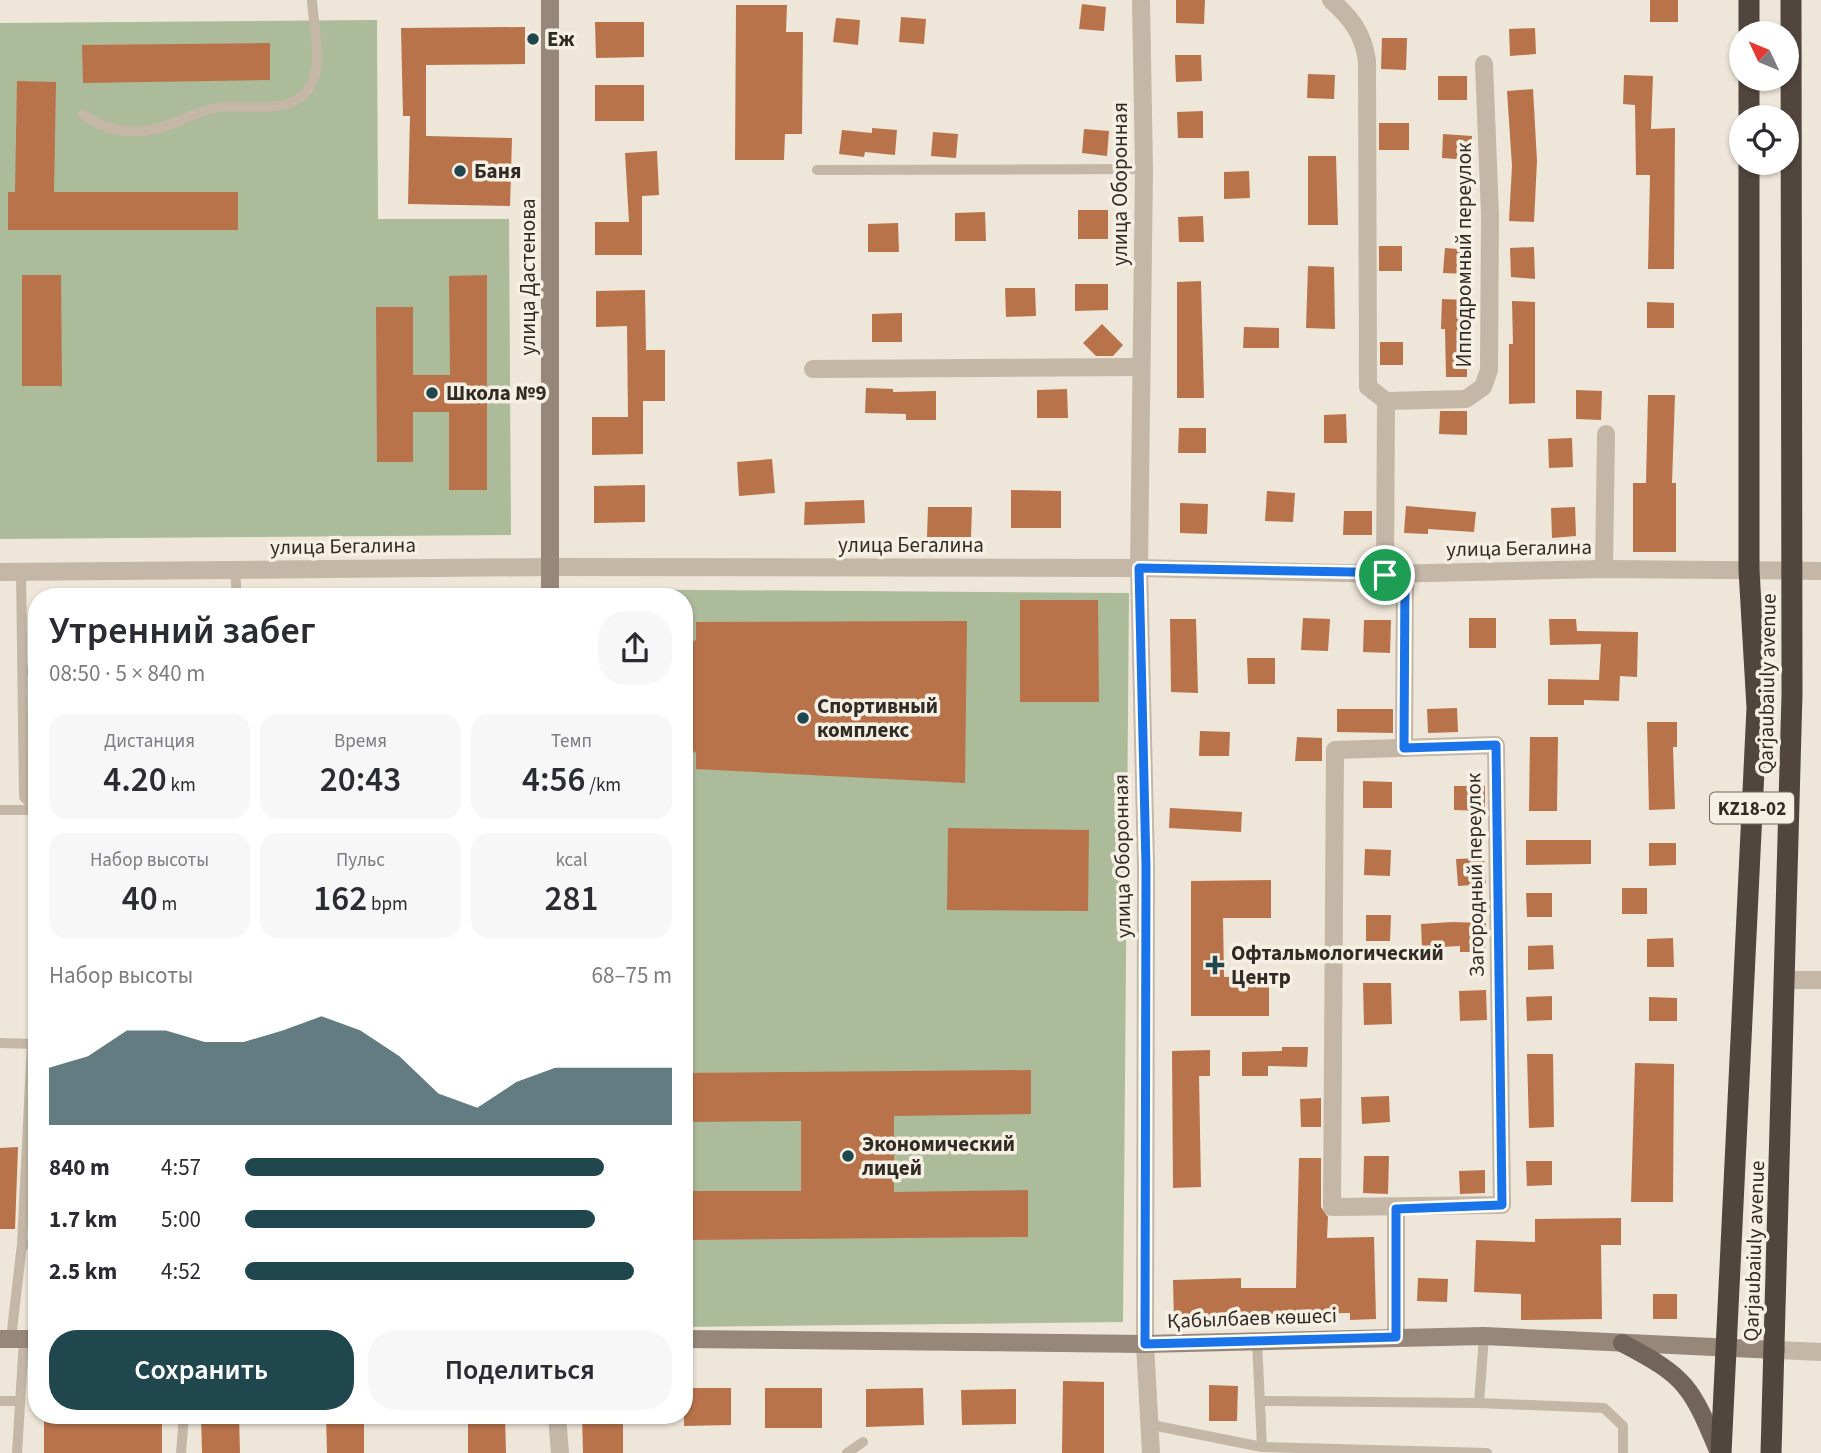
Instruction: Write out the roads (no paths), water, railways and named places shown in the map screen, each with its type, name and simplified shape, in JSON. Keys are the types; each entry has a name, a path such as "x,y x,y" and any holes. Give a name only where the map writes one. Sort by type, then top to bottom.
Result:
{"highway":[{"path":"1749,0 1749,21"},
{"name":"Qarjaubaiuly avenue","path":"1771,1453 1786,981 1794,568 1791,0"},
{"name":"Qarjaubaiuly avenue","path":"1720,1453 1757,708 1749,570 1749,175"}],"main road":[{"name":"улица Дастенова","path":"550,588 551,0"},
{"name":"Қабылбаев көшесі","path":"693,1339 1145,1344 1484,1336 1776,1350"},
{"path":"1622,1343 1665,1366 1685,1384 1720,1453"}],"street":[{"name":"улица Оборонная","path":"1141,0 1144,169 1139,568 1146,866 1145,1344 1152,1425 1151,1453"},
{"path":"1331,0 1351,18 1364,39 1367,61 1368,387 1385,401 1385,575"},
{"name":"Ипподромный переулок","path":"1385,401 1466,399 1483,387 1489,370 1490,215 1484,64"},
{"path":"813,369 1141,367"},
{"path":"1604,569 1606,434"},
{"name":"улица Бегалина","path":"0,572 550,567 1139,568 1385,575 1604,569 1794,568 1821,571"},
{"path":"1404,748 1405,573"},
{"name":"Загородный переулок","path":"1496,745 1502,1205 1396,1209 1332,1207 1335,750 1496,745"},
{"path":"1786,981 1821,980"},
{"path":"1396,1209 1396,1337"},
{"name":"Қабылбаев көшесі","path":"1776,1350 1821,1352"},
{"path":"558,1424 560,1453"}],"lane":[{"path":"83,114 99,127 145,131 218,107 283,105 300,98 310,89 316,69 312,0"},
{"path":"817,170 1144,169"},
{"path":"235,570 236,588"},
{"path":"21,572 24,797 28,802"},
{"path":"23,671 28,671"},
{"path":"0,810 28,810"},
{"path":"0,1043 28,1044"},
{"path":"17,1453 20,1401 18,1339 28,1144"},
{"path":"22,1244 28,1244"},
{"path":"1479,1403 1484,1336"},
{"path":"1257,1340 1262,1447"},
{"path":"0,1401 20,1401"},
{"path":"1261,1401 1479,1403 1604,1408 1623,1426 1623,1453"},
{"path":"181,1453 183,1424"},
{"path":"1152,1425 1262,1447 1487,1453"},
{"path":"847,1453 863,1442"}],"place":[{"name":"Еж","path":"533,39"},
{"name":"Баня","path":"460,171"},
{"name":"Школа №9","path":"432,393"},
{"name":"Спортивный комплекс","path":"803,718"},
{"name":"Офтальмологический Центр","path":"1215,965"},
{"name":"Экономический лицей","path":"848,1156"}]}
